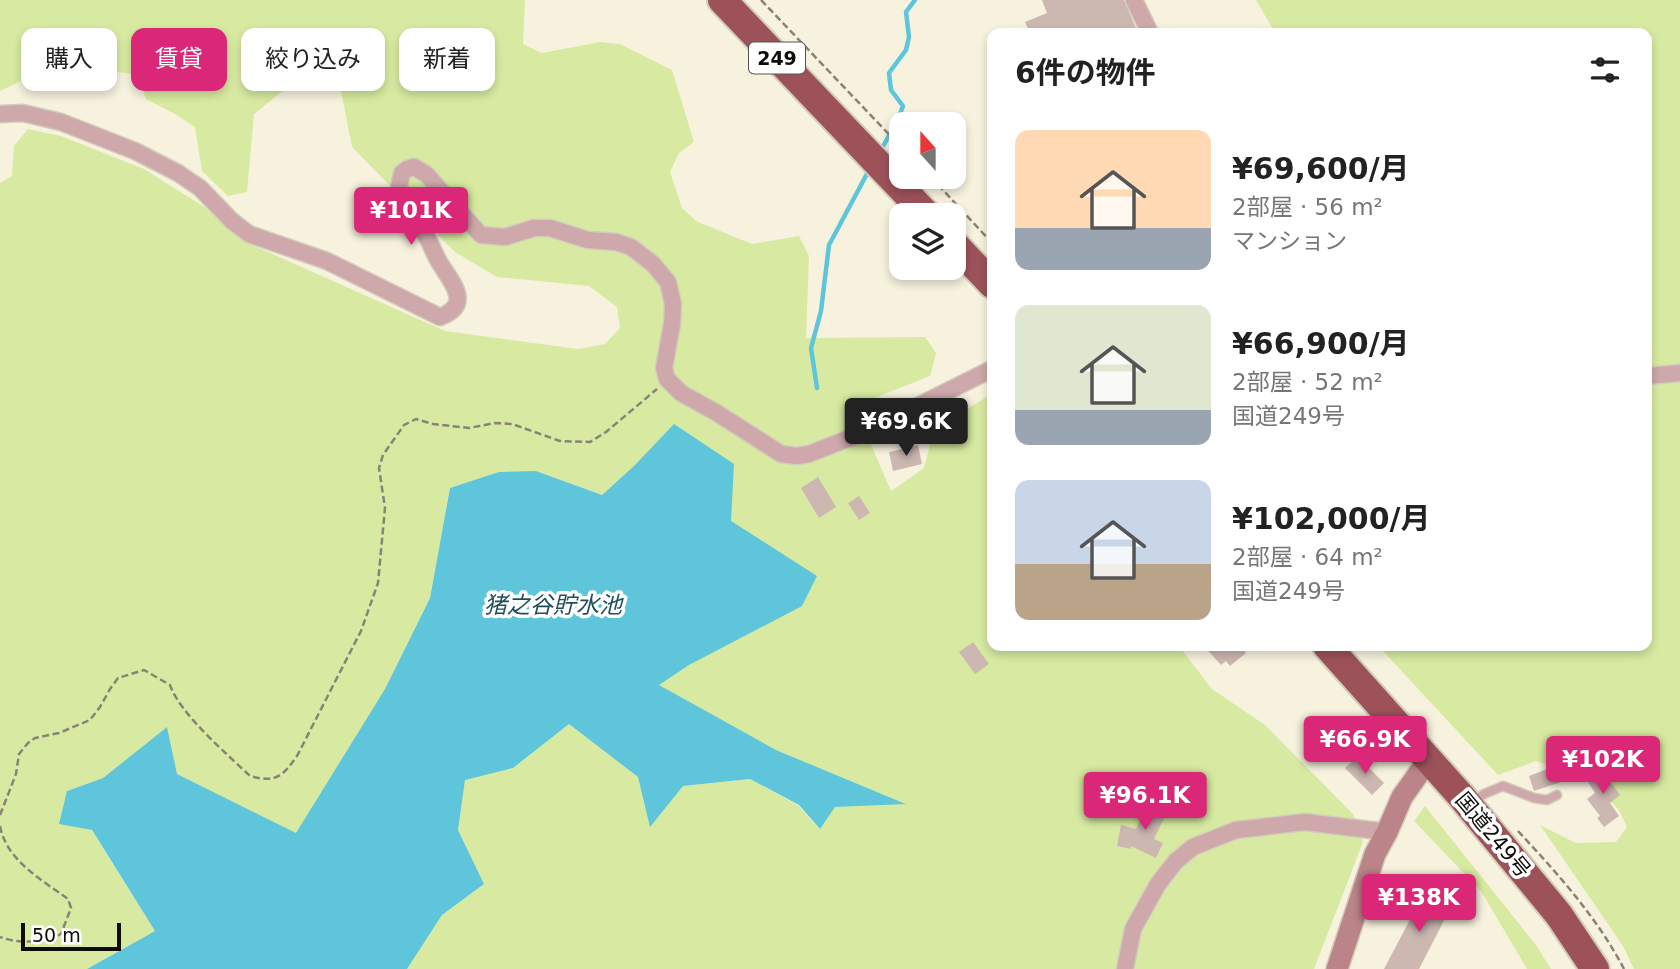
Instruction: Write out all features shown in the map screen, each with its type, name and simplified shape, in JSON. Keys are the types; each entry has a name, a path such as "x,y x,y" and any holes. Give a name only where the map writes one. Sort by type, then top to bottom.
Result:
{"highway":[{"name":"249","path":"722,0 915,203"},
{"path":"966,257 987,279"},
{"name":"国道249号","path":"1332,651 1468,805 1559,915 1595,969"}],"street":[{"path":"1134,0 1148,28"},
{"path":"0,114 23,113 61,122 135,150 200,188 232,221 249,234 327,261 440,317 449,314 456,307 458,297 452,279 439,262 421,228 405,210 399,196 402,173 407,169 414,167 426,174 481,235 505,237 534,228 550,228 588,240 616,242 631,247 653,264 668,282 673,303 664,368 667,379 681,393 781,454 809,454 870,430 987,372"},
{"path":"1652,376 1680,373"},
{"path":"1337,969 1375,854 1402,797 1429,759"},
{"path":"1125,969 1133,929 1158,884 1176,861 1193,847 1236,830 1306,822 1387,832"}],"lane":[{"path":"1468,805 1503,786 1534,798 1546,800 1557,795"}],"path":[{"path":"761,0 889,135"},
{"path":"942,189 987,238"},
{"path":"0,815 16,774 19,754 28,743 35,737 59,733 90,720 118,678 144,670 170,685 172,692 197,725 250,776 275,779 285,773 298,756 355,642 378,583 385,508 379,468 383,455 404,425 416,419 469,428 495,423 512,424 560,441 590,442 606,432 667,379"},
{"path":"0,826 2,839 16,858 68,899 71,908 61,934 49,940 12,941 0,937"}],"green space":[{"path":"0,0 525,0 523,44 542,53 600,42 620,44 672,70 694,142 679,153 670,172 682,208 696,221 752,244 799,236 809,256 806,338 925,337 936,353 930,376 872,399 857,412 891,491 924,468 934,429 987,396 987,651 1183,651 1212,689 1265,725 1353,814 1363,842 1314,969 407,969 442,915 484,884 458,830 465,779 513,768 569,724 638,777 683,786 750,779 799,806 819,829 834,807 904,803 776,750 658,685 689,665 730,521 734,464 635,465 602,495 536,471 450,488 430,598 385,689 296,834 177,774 166,728 103,778 67,791 155,931 87,969 0,969 0,183 12,176 14,146 28,129 61,136 144,169 206,208 241,240 445,331 578,349 605,344 620,328 617,307 589,286 497,277 455,252 352,147 341,91 385,91 385,28 241,28 241,91 283,91 254,114 247,192 228,196 202,171 195,127 146,99 143,91 227,91 227,28 131,28 131,74 117,72 117,28 21,28 21,81 0,91"},
{"path":"1256,0 1680,0 1680,969 1634,969 1623,946 1540,825 1576,843 1616,842 1627,827 1619,810 1591,781 1536,761 1498,775 1383,651 1652,651 1652,28 1272,28"},
{"path":"1425,806 1536,945 1551,969 1527,969 1481,891 1414,821"}],"water":[{"name":"猪之谷貯水池","path":"674,424 734,464 731,521 817,576 802,606 689,665 659,685 776,750 906,804 835,807 820,829 799,805 750,779 683,786 650,827 638,777 569,724 513,768 465,780 458,830 484,884 442,915 407,969 87,969 155,931 92,830 59,824 67,791 103,778 167,727 177,774 296,833 385,689 430,598 450,488 499,472 536,471 602,495"}],"building":[{"path":"1042,0 1124,0 1136,28 1028,28 1025,22 1047,13"},
{"path":"918,445 922,464 893,471 889,452"},
{"path":"818,477 836,507 819,518 801,488"},
{"path":"859,496 870,513 859,520 848,503"},
{"path":"973,642 989,664 975,674 959,652"},
{"path":"1208,651 1246,653 1230,666 1226,661 1221,665"},
{"path":"1356,758 1384,783 1372,795 1345,768"},
{"path":"1561,764 1567,780 1534,791 1529,776"},
{"path":"1605,765 1613,777 1609,780 1620,795 1610,803 1619,816 1604,827 1597,818 1600,816 1587,799 1595,793 1586,779"},
{"path":"1149,801 1168,810 1154,839 1163,843 1156,858 1131,846 1131,849 1117,846 1121,825 1136,829"},
{"path":"1425,891 1452,905 1419,969 1384,969"}],"waterway":[{"path":"881,150 903,106 891,90 889,73 906,50 909,37 906,12 915,0"},
{"path":"817,388 811,348 821,311 829,245 869,170"}]}
